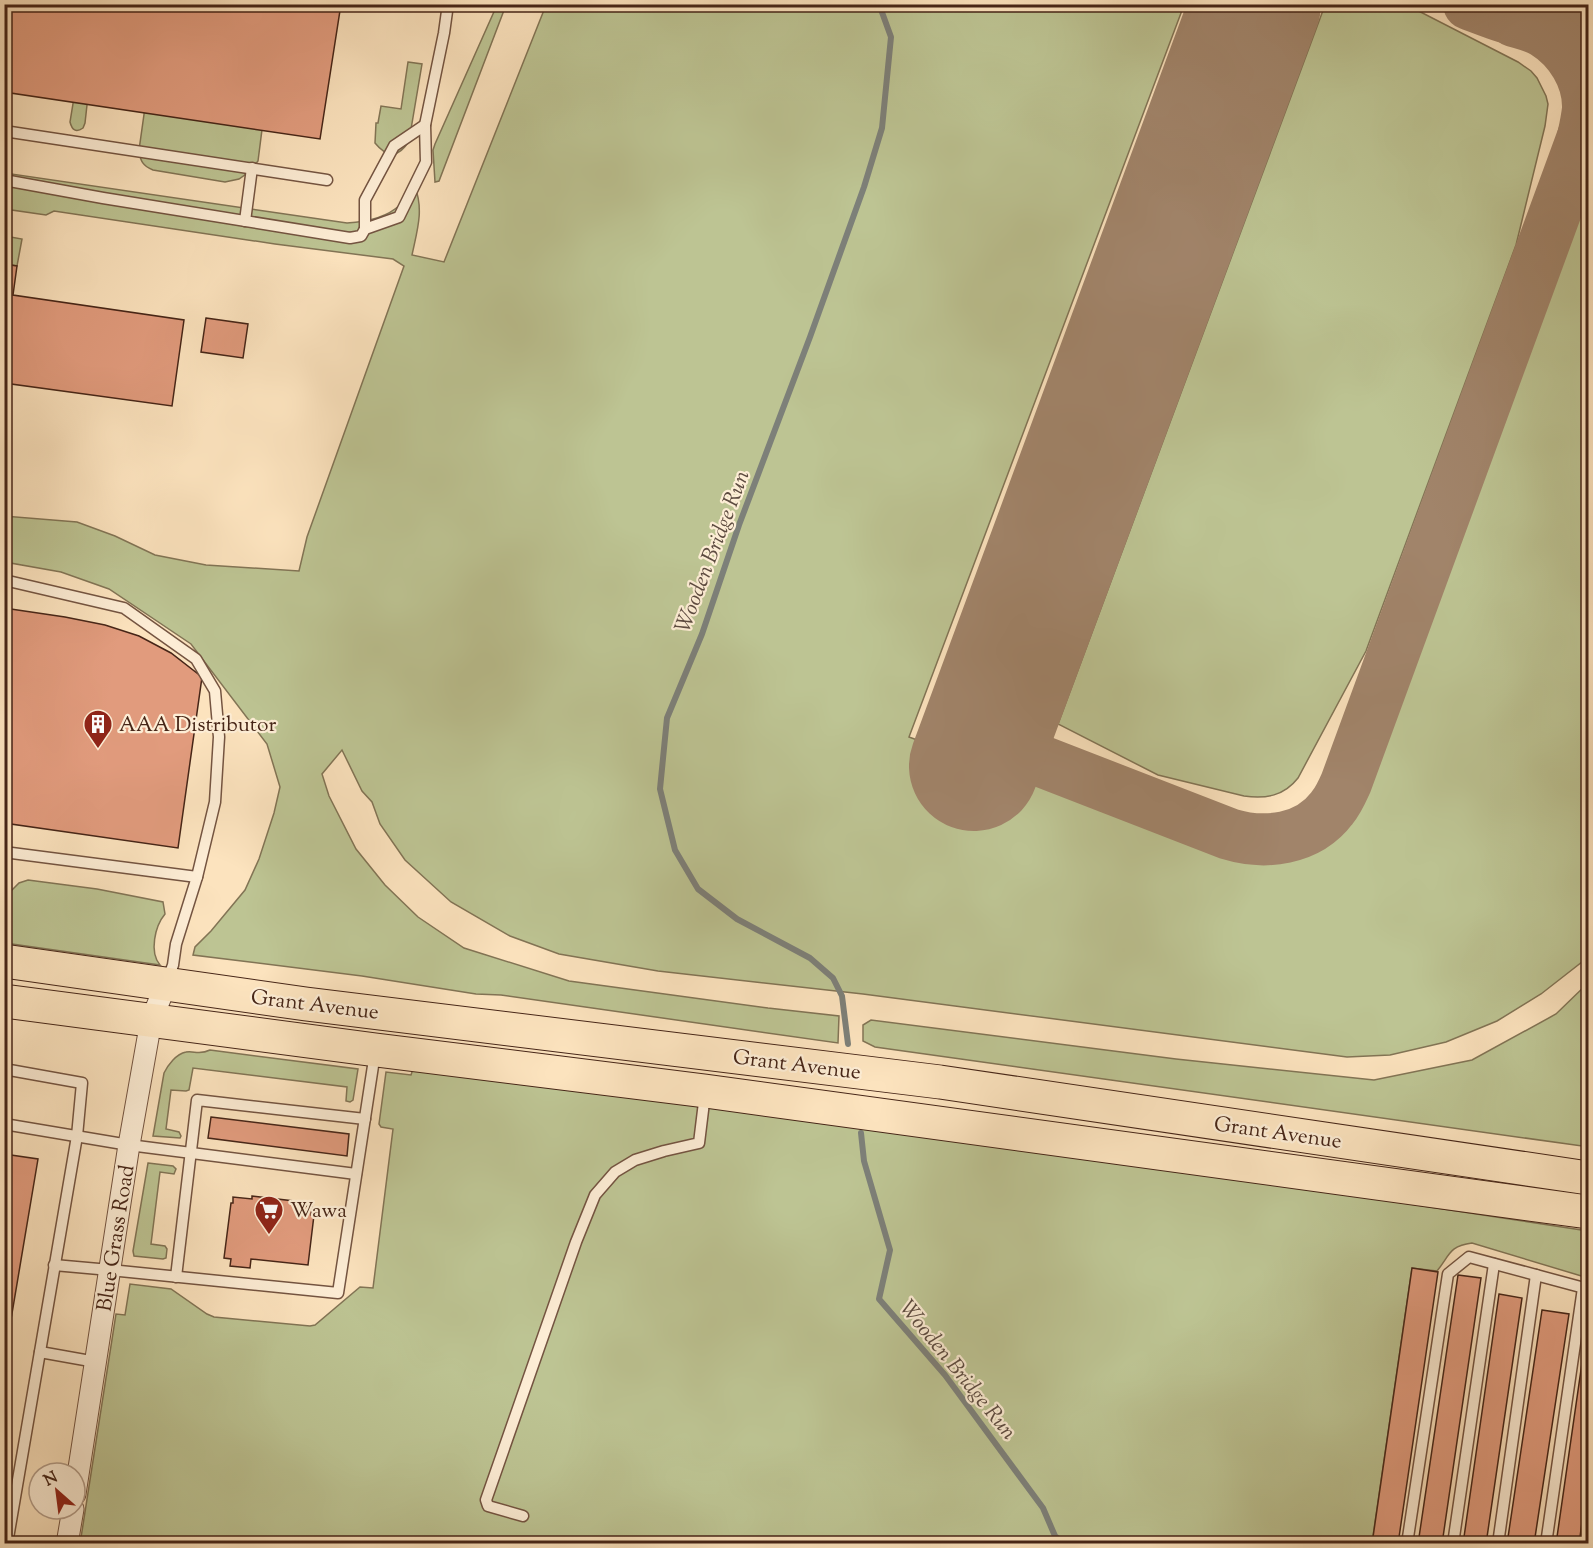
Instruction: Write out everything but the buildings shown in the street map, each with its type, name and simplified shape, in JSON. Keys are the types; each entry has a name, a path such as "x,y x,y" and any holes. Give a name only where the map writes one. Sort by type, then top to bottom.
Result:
{"main road":[{"name":"Grant Avenue","path":"4,961 329,1006 940,1082 1586,1192"},
{"name":"Grant Avenue","path":"4,1000 151,1021 705,1091 1586,1192"}],"street":[{"name":"Blue Grass Road","path":"80,1461 129,1145 151,1021 166,984"},
{"path":"67,1544 71,1521"}],"lane":[{"path":"365,229 399,217 426,162 425,125 448,4"},
{"path":"4,180 350,238 361,236 365,229 365,200 394,146 425,125"},
{"path":"4,131 327,180"},
{"path":"245,221 252,168"},
{"path":"4,580 124,608 196,659 215,691 219,737 215,802 197,877 166,984"},
{"path":"4,852 197,877"},
{"path":"54,1265 338,1293 376,1050"},
{"path":"4,1070 82,1083 77,1136 7,1544"},
{"path":"523,1516 488,1506 486,1500 576,1242 595,1195 615,1172 635,1160 664,1150 699,1143 705,1091"},
{"path":"176,1277 197,1100 365,1119"},
{"path":"4,1124 129,1145 356,1174"},
{"path":"1407,1544 1448,1274 1469,1257 1586,1289 1546,1544"},
{"path":"1453,1544 1494,1264"},
{"path":"1498,1544 1536,1275"},
{"path":"40,1352 96,1362"}],"green space":[{"path":"497,5 506,5 439,181 435,182 433,150 435,144"},
{"path":"546,5 1184,5 909,737 1218,853 1252,860 1276,858 1305,850 1329,836 1350,814 1364,788 1588,182 1587,958 1541,994 1497,1021 1446,1042 1390,1055 1347,1057 863,994 658,971 559,954 510,936 451,902 405,860 380,824 372,802 362,791 342,750 322,774 329,796 356,849 385,885 418,917 464,948 569,981 839,1016 838,1043 501,995 476,994 362,976 193,955 195,947 245,890 259,859 280,787 267,744 191,644 109,589 61,572 5,562 4,516 77,522 115,536 155,555 206,565 299,571 307,537 404,266 393,259 54,211 46,215 5,209 5,173 347,223 368,220 388,213 402,203 415,187 419,212 412,255 444,262"},
{"path":"1325,5 1407,5 1518,62 1531,71 1537,78 1548,104 1545,126 1516,245 1366,651 1298,778 1287,789 1274,795 1252,797 1158,775 1058,724"},
{"path":"80,61 90,78 85,123 81,130 76,130 70,122"},
{"path":"408,62 422,64 409,141 397,153 389,154 375,143 376,123 378,123 381,106 401,109"},
{"path":"150,72 265,106 258,161 249,172 239,179 225,182 153,170 144,165 139,150"},
{"path":"5,236 22,239 17,266 5,264"},
{"path":"28,880 97,889 163,902 165,914 156,932 154,946 160,965 5,943 11,891 19,883"},
{"path":"1588,983 1588,1127 1587,1137 1582,1146 875,1047 863,1041 863,1025 871,1020 1176,1059 1374,1080 1472,1060 1556,1014"},
{"path":"210,1050 358,1069 353,1100 346,1101 347,1087 193,1068 189,1090 171,1090 166,1129 179,1132 180,1138 153,1136 164,1073 182,1053 202,1053"},
{"path":"413,1069 846,1123 1588,1231 1588,1278 1472,1243 1454,1249 1437,1271 1412,1268 1372,1543 80,1544 84,1521 87,1521 87,1499 116,1314 125,1315 130,1284 171,1289 214,1317 310,1326 315,1325 360,1287 373,1288 393,1129 381,1127 379,1124 386,1072 411,1075"},
{"path":"148,1163 173,1166 176,1169 174,1174 160,1172 151,1244 165,1246 166,1258 163,1259 134,1256 133,1251"}],"waterway":[{"name":"Wooden Bridge Run","path":"848,1044 842,996 833,978 810,958 737,919 698,889 675,850 660,789 667,718 702,634 739,525 864,187 882,128 891,37 879,4"},
{"name":"Wooden Bridge Run","path":"861,1133 864,1161 890,1250 879,1299 945,1375 1043,1508 1055,1536 1065,1544"}],"taxiway":[{"path":"1246,31 1262,4"},
{"path":"1469,4 1514,20 1542,23 1572,18 1588,11"},
{"path":"1514,21 1544,32 1562,46 1576,65 1587,97 1588,109 1583,137"},
{"path":"984,739 1229,834 1257,839 1285,837 1311,827 1322,819 1332,808 1346,783 1588,123"}],"runway":[{"path":"974,766 1256,4"}],"place":[{"name":"AAA Distributor","path":"98,750"},
{"name":"Wawa","path":"269,1236"}]}
